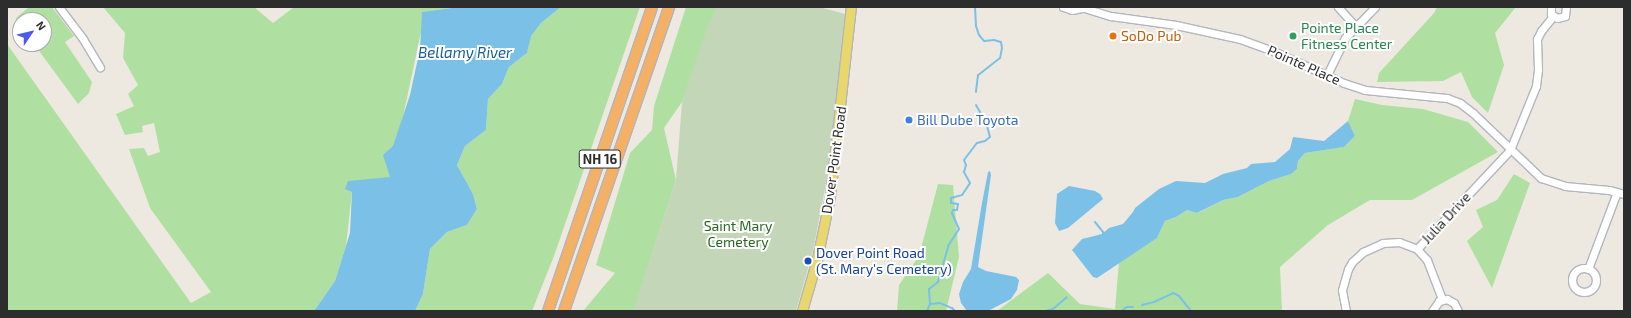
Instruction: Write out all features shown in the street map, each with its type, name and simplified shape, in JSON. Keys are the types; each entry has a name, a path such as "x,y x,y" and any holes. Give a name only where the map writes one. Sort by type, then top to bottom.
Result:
{"highway":[{"name":"NH 16","path":"548,311 652,7"},
{"name":"NH 16","path":"564,311 669,7"}],"main road":[{"name":"Dover Point Road","path":"802,311 820,248 830,196 851,7"}],"street":[{"path":"59,7 83,39 100,67"},
{"name":"Pointe Place","path":"1063,7 1072,10 1081,8 1100,10 1220,34 1273,51 1365,90 1440,96 1453,100 1473,113 1534,173 1548,182 1576,188 1620,193"},
{"path":"1338,7 1355,26"},
{"path":"1327,75 1341,45 1355,26 1375,7"},
{"path":"1551,7 1550,11 1553,16 1557,18 1563,17 1566,14 1566,7"},
{"path":"1510,150 1536,86 1538,69 1537,39 1540,31 1553,16"},
{"name":"Julia Drive","path":"1346,311 1342,297 1343,283 1348,269 1357,256 1369,248 1384,243 1399,242 1417,249 1510,150"},
{"path":"1588,269 1620,193"},
{"path":"1417,249 1427,260 1442,299"},
{"path":"1432,311 1435,304 1442,299"},
{"path":"1442,299 1454,303 1458,311"}],"green space":[{"path":"29,7 52,7 74,36 65,42 92,82 89,93 78,104 40,52 52,52 52,12 23,12"},
{"path":"103,7 254,7 273,23 294,7 459,7 422,12 422,27 390,178 352,192 346,246 335,281 314,311 7,311 7,44 191,303 211,292 150,208 129,149 144,148 148,156 160,152 154,123 142,126 143,132 125,135 116,114 134,106 128,94 138,85 123,58 125,33"},
{"path":"561,7 640,7 554,256 532,311 415,311 423,294 430,249 447,232 467,225 477,209 473,194 457,165 465,146 486,130 488,99 502,84 509,67 527,53 530,36 541,23"},
{"path":"686,7 719,7 682,102 664,128 676,180 634,310 583,311 615,273 596,265 630,153 652,130 654,106"},
{"name":"Saint Mary Cemetery","path":"717,7 819,7 845,14 828,173 813,251 796,311 633,311 676,180 682,102 707,28"},
{"path":"1437,7 1516,7 1495,33 1504,65 1488,113 1472,97 1461,72 1443,81 1377,82 1379,73 1434,13"},
{"path":"1355,99 1382,105 1423,109 1468,122 1498,152 1412,200 1370,200 1328,225 1280,267 1282,311 997,311 1048,273 1080,304 1115,309 1119,262 1157,238 1165,221 1176,217 1187,210 1198,213 1223,200 1238,197 1269,181 1291,174 1297,169 1298,161 1305,153 1344,147 1355,136 1348,121"},
{"path":"1514,174 1530,183 1492,288 1467,241 1483,227 1476,210 1497,200"},
{"path":"938,184 953,185 959,257 946,311 897,311 899,285 919,256"}],"water":[{"name":"Bellamy River","path":"459,7 561,7 541,23 531,36 527,53 509,67 502,84 488,99 486,130 465,146 457,165 473,194 477,209 467,225 447,232 430,249 423,294 415,311 314,311 335,281 350,233 352,192 345,189 348,181 390,177 383,155 393,146 410,95 420,49 422,12"},
{"path":"1348,121 1355,136 1344,147 1305,153 1298,161 1297,169 1291,174 1269,181 1238,197 1223,200 1197,213 1187,210 1176,217 1165,221 1157,238 1097,278 1093,277 1072,250 1082,239 1102,234 1109,228 1123,224 1135,208 1159,189 1176,181 1205,183 1223,174 1247,168 1251,164 1275,162 1290,149 1293,137 1324,141"},
{"path":"990,171 991,175 978,267 986,271 1016,277 1019,280 1017,290 1011,299 988,311 967,311 961,303 959,294 963,282 971,269 988,172"},
{"path":"1069,186 1095,191 1100,194 1103,199 1068,228 1059,231 1055,223 1057,194"}],"waterway":[{"path":"975,7 976,26 979,35 984,41 994,40 1001,42 1002,48 1000,58 978,75 976,92"},
{"path":"927,311 930,304 929,289 938,282 948,246 959,229 952,213 953,210 957,210 958,204 951,203 951,198 962,195 970,183 964,172 966,165 964,160 977,143 985,141 990,137 987,126 979,120 980,112 976,105"},
{"path":"1095,222 1103,234"},
{"path":"1142,305 1154,302 1173,293 1179,296 1191,311"},
{"path":"1045,311 1053,309 1067,297"},
{"path":"930,304 940,303 952,308 955,311"},
{"path":"1121,311 1127,307 1133,307"}],"place":[{"name":"SoDo Pub","path":"1113,36"},
{"name":"Pointe Place Fitness Center","path":"1293,36"},
{"name":"Bill Dube Toyota","path":"909,120"},
{"name":"Dover Point Road (St. Mary's Cemetery)","path":"808,261"}]}
